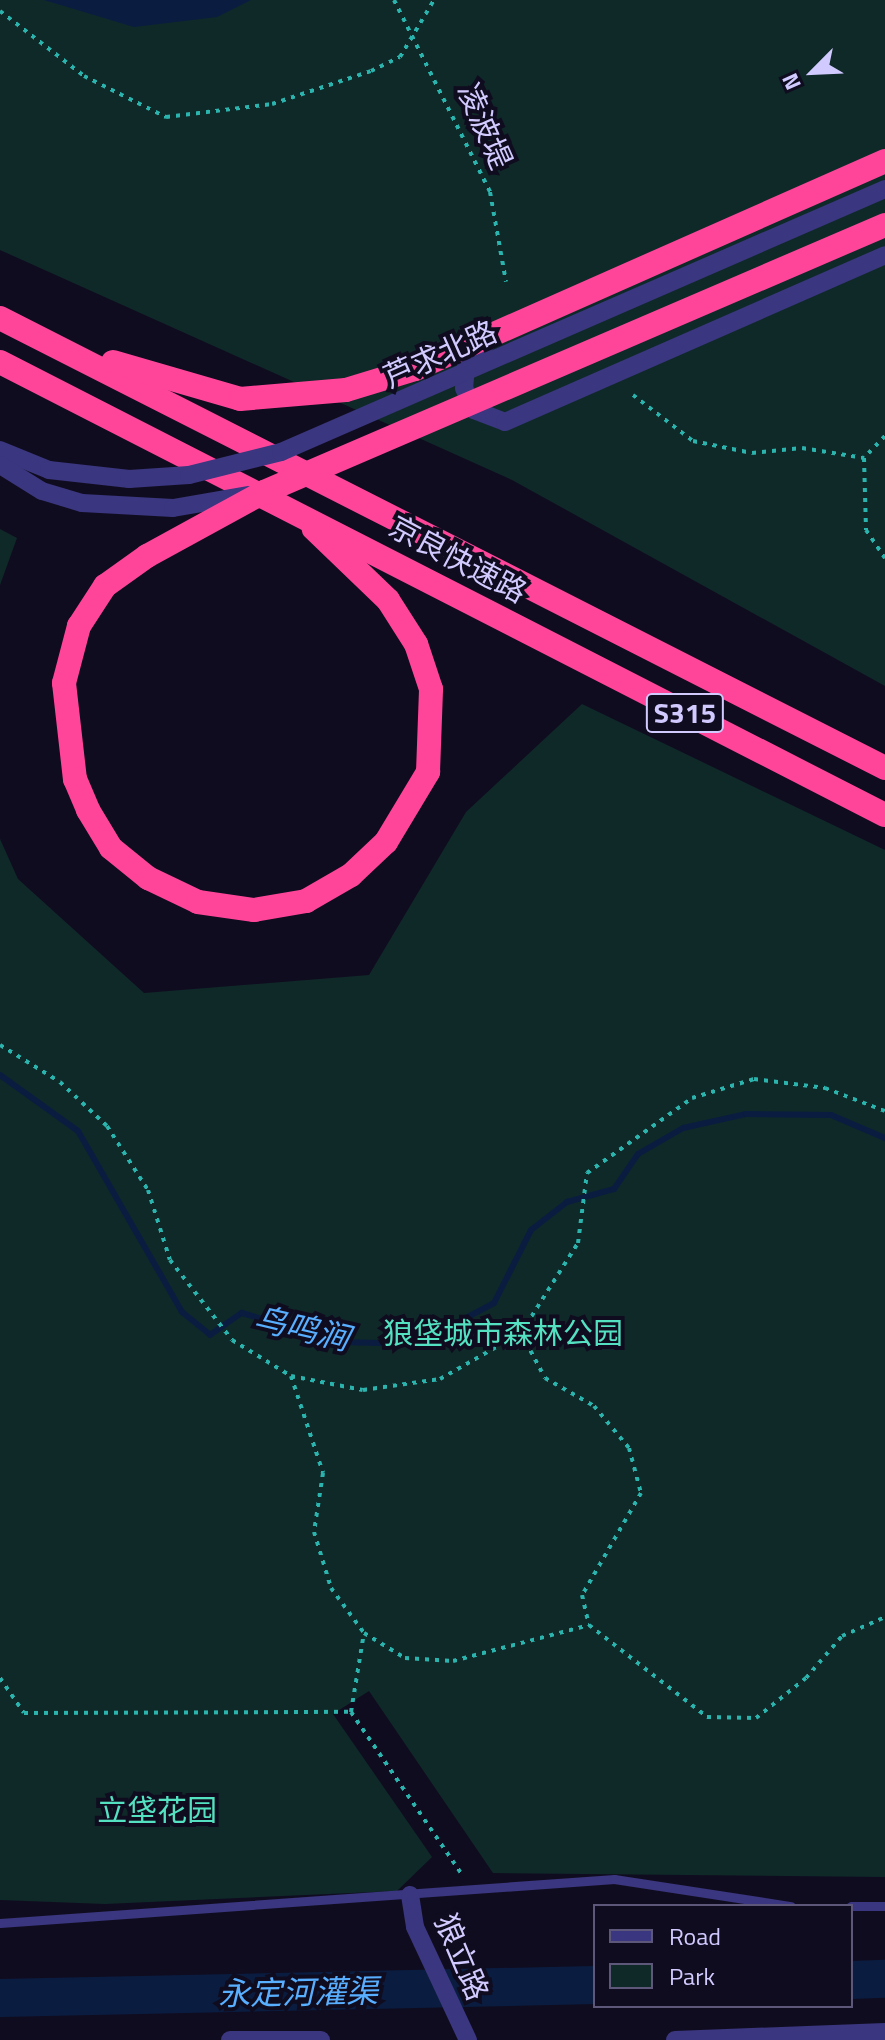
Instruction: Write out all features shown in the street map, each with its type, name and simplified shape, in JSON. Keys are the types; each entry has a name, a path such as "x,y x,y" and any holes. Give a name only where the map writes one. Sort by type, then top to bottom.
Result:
{"highway":[{"path":"42,339 188,388 293,398 415,369 885,161"},
{"path":"292,507 388,600 416,644 431,689 428,772 386,842 351,875 306,901 254,910 198,902 148,878 111,848 88,810 75,779 64,683 79,626 105,586 264,492 885,225"},
{"name":"京良快速路","path":"0,318 507,580 885,768"},
{"name":"京良快速路","path":"0,362 292,507 485,611 885,815"}],"street":[{"name":"芦求北路","path":"0,450 49,470 129,479 189,475 281,452 885,189"},
{"path":"501,331 466,366 464,388 474,410 505,422 885,255"},
{"path":"0,465 42,491 82,503 173,508 264,492"},
{"name":"狼立路","path":"410,1895 415,1927 468,2040"},
{"path":"675,2040 885,2032"},
{"path":"230,2040 321,2040"}],"lane":[{"path":"0,1923 614,1879 778,1904"},
{"path":"853,1906 885,1906"}],"path":[{"name":"凌波堤","path":"394,0 409,40 442,84 490,192 506,282"},
{"path":"0,11 84,76 166,117 272,104 371,71 400,57 434,0"},
{"path":"633,395 693,441 752,453 802,448 864,458"},
{"path":"885,436 864,458 866,530 885,558"},
{"path":"0,1045 60,1082 107,1126 148,1190 170,1260 231,1338 291,1376 363,1390 440,1379 521,1333 578,1243 585,1183 620,1144 692,1098 754,1079 825,1088 885,1111"},
{"path":"521,1333 545,1378 594,1406 629,1448 641,1493 582,1595 589,1625 707,1717 756,1718 806,1678 842,1636 885,1617"},
{"path":"291,1376 323,1473 314,1532 331,1588 364,1633 405,1658 453,1661 589,1625"},
{"path":"364,1633 351,1712 472,1891"},
{"path":"0,1678 24,1713 351,1712"}],"green space":[{"path":"0,0 885,0 885,686 512,480 0,250"},
{"path":"0,529 17,538 0,585"},
{"name":"狼垡城市森林公园","path":"582,704 885,850 885,1877 493,1873 369,1691 333,1714 432,1857 397,1891 105,1904 0,1900 0,839 18,879 144,993 369,975 466,812"}],"water":[{"path":"44,0 251,0 217,17 134,27"}],"waterway":[{"name":"鸟鸣涧","path":"0,1075 78,1131 182,1312 210,1335 242,1313 341,1342 417,1344 494,1303 531,1230 567,1202 614,1189 638,1154 683,1128 746,1114 831,1115 885,1138"},
{"name":"永定河灌渠","path":"853,1980 885,1979"},
{"name":"永定河灌渠","path":"0,1998 593,1985"}],"park label":[{"name":"立垡花园","path":"157,1810"}]}
